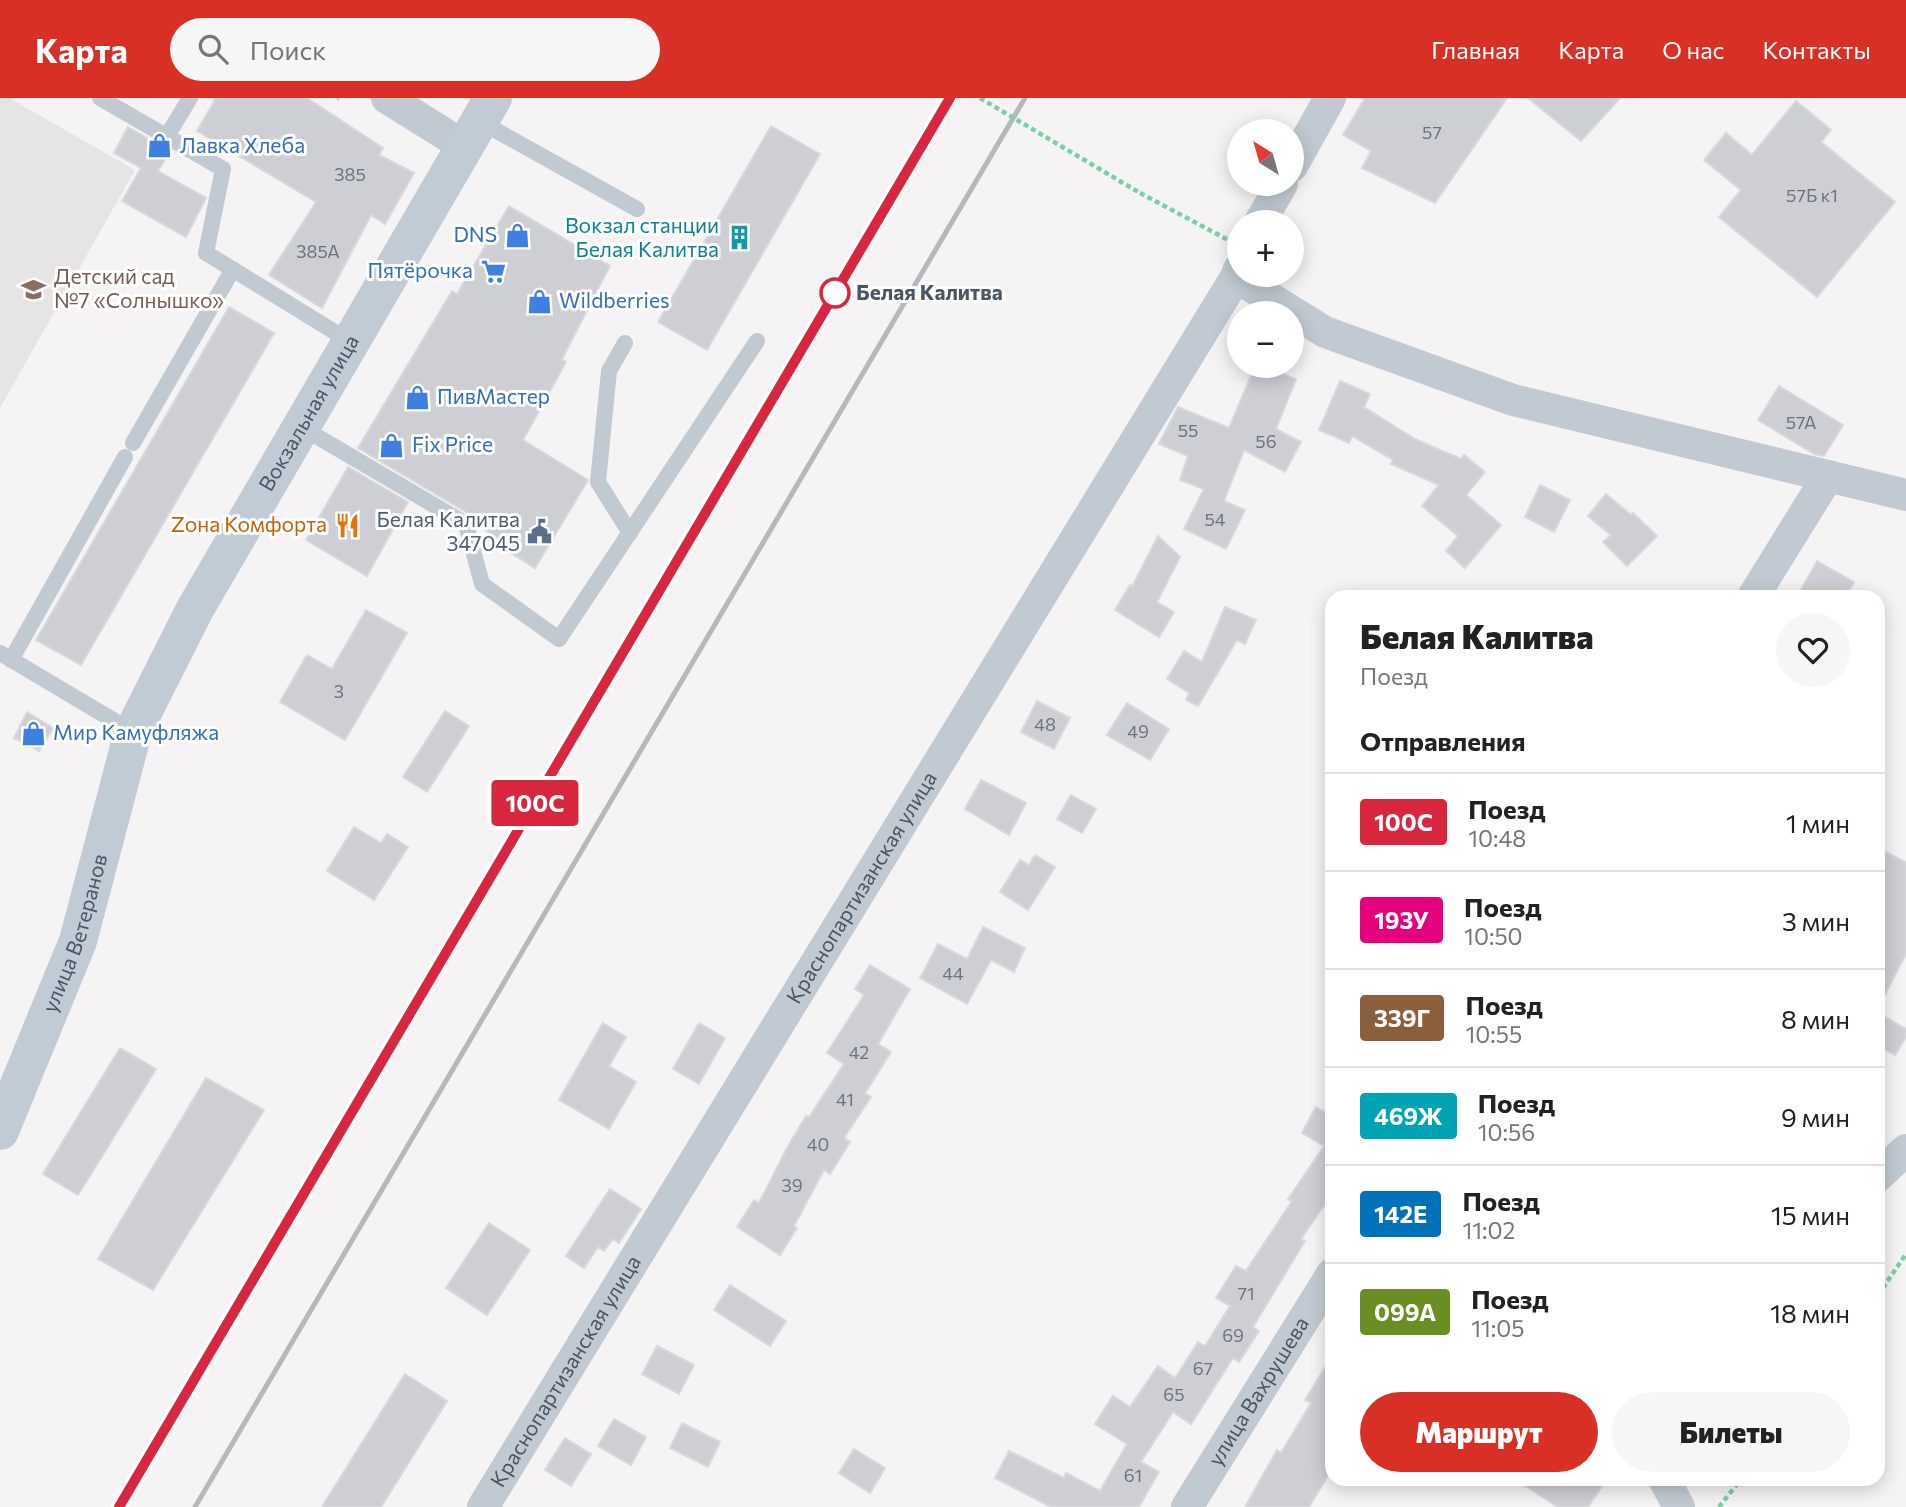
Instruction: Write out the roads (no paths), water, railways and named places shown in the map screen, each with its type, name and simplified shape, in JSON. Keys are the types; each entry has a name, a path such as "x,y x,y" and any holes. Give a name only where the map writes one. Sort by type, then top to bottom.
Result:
{"main road":[{"name":"Вокзальная улица","path":"133,732 195,609 479,122"},
{"name":"улица Ветеранов","path":"0,1131 78,941 133,732"}],"street":[{"path":"387,98 479,122"},
{"path":"1304,144 1329,98"},
{"name":"Краснопартизанская улица","path":"482,1507 1229,287"},
{"path":"1259,287 1325,332 1513,400 1906,495"},
{"path":"1757,590 1828,476"},
{"path":"1885,1170 1906,1150"},
{"name":"улица Вахрушева","path":"1187,1507 1325,1285"},
{"path":"1668,1486 1679,1507"}],"lane":[{"path":"100,98 223,169 206,253 351,342"},
{"path":"167,136 190,98"},
{"path":"479,122 637,209"},
{"path":"133,732 6,656 233,269"},
{"path":"301,426 466,524 482,584 559,639 757,341"},
{"path":"625,343 609,371 598,482 630,533"}],"railway":[{"path":"119,1507 950,98"},
{"path":"195,1507 1025,98"}],"train":[{"name":"100C","path":"119,1507 950,98"}],"place":[{"name":"Лавка Хлеба","path":"160,146"},
{"name":"DNS","path":"517,235"},
{"name":"Вокзал станции Белая Калитва","path":"739,238"},
{"name":"Пятёрочка","path":"493,271"},
{"name":"Детский сад №7 «Солнышко»","path":"34,289"},
{"name":"Белая Калитва","path":"835,293"},
{"name":"Wildberries","path":"539,301"},
{"name":"ПивМастер","path":"417,397"},
{"name":"Fix Price","path":"392,445"},
{"name":"Zона Комфорта","path":"347,525"},
{"name":"Белая Калитва 347045","path":"540,532"},
{"name":"Мир Камуфляжа","path":"33,733"}]}
